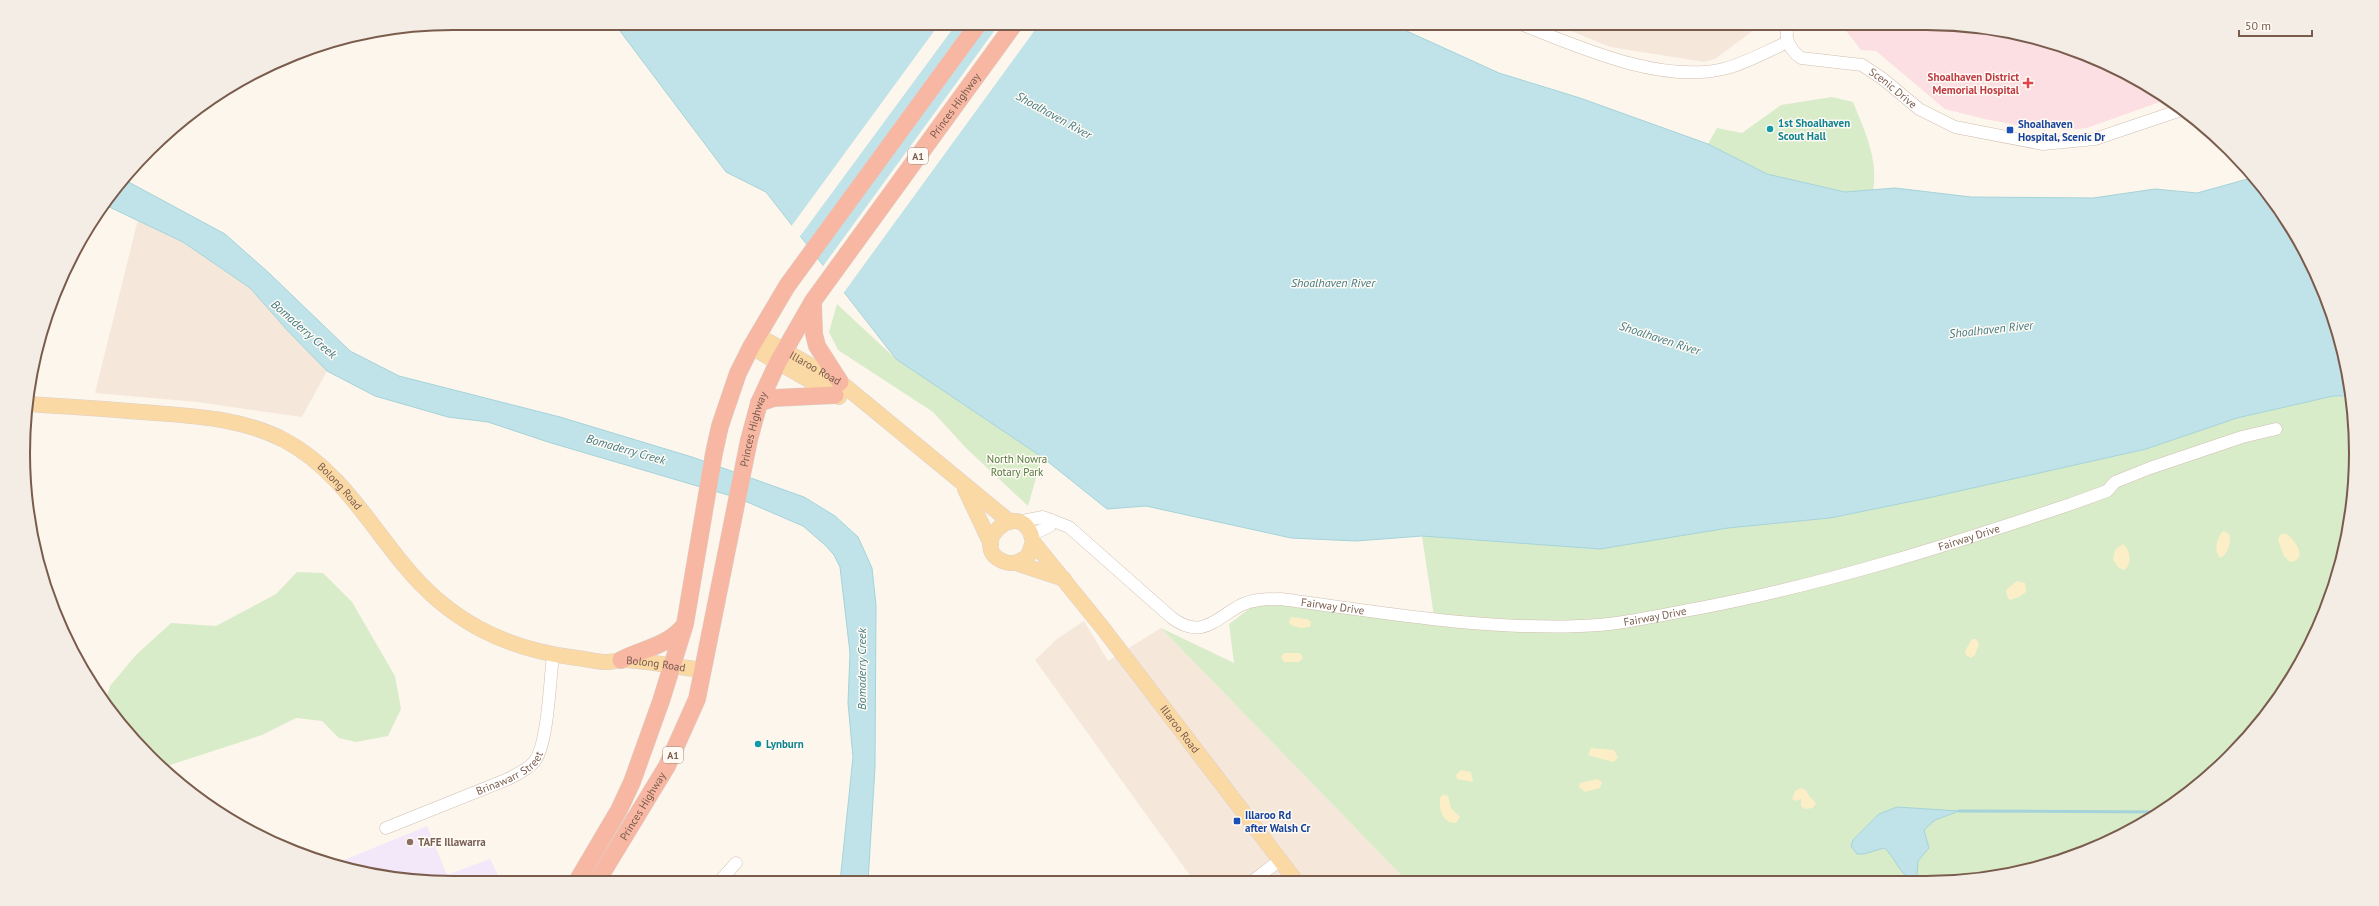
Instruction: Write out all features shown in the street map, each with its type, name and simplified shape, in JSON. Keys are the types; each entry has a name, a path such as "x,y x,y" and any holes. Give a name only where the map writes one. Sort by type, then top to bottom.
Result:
{"highway":[{"name":"Princes Highway","path":"580,876 619,810 632,782 646,747 685,624 702,514 714,453 736,379 754,341 787,286 974,30"},
{"name":"Princes Highway","path":"600,876 677,747 697,699 745,460 759,402 781,356 817,295 1010,30"},
{"path":"759,402 774,398 837,388 817,346 814,334 817,295"},
{"path":"614,661 639,650 654,648 674,637 685,624"}],"main road":[{"name":"Illaroo Road","path":"754,341 868,407 907,436 963,485 1013,522 1028,529 1032,539 1292,876"},
{"name":"Bolong Road","path":"33,405 205,418 242,424 284,440 321,465 340,484 403,564 439,603 481,630 530,650 553,655 614,661 702,675"},
{"name":"Illaroo Road","path":"963,485 996,556 1002,560 1016,563 1064,579"},
{"path":"991,544 994,531 1004,523 1013,522"},
{"path":"1016,563 1028,556 1032,539"}],"street":[{"path":"1537,30 1623,62 1682,71 1711,71 1734,66 1788,42 1787,30"},
{"name":"Scenic Drive","path":"1788,42 1795,54 1801,58 1849,62 1870,69 1919,109 1937,120 1955,127 2026,141 2043,144 2095,139 2177,112"},
{"name":"Fairway Drive","path":"1013,522 1043,517 1069,527 1172,618 1187,627 1203,627 1242,605 1263,599 1281,599 1470,623 1548,627 1595,625 1648,619 1745,599 1853,573 2071,504 2107,491 2115,482 2150,468 2242,437 2276,429"},
{"path":"1032,539 1050,526 1051,520"},
{"name":"Brinawarr Street","path":"386,828 508,779 523,771 535,761 543,744 553,655"},
{"path":"1259,876 1280,860"},
{"path":"724,876 736,863"}],"shaded area":[{"path":"1569,30 1754,30 1715,59 1704,62 1610,47"},
{"name":"Shoalhaven District Memorial Hospital","path":"1845,30 1954,31 2009,38 2062,52 2088,62 2138,87 2161,101 2087,128 2070,130 2022,126 1945,109 1876,51 1861,50"},
{"path":"138,219 183,242 250,288 288,331 327,371 302,417 197,402 95,393"},
{"path":"1084,621 1108,661 1161,628 1402,876 1190,876 1035,660 1057,639"},
{"name":"TAFE Illawarra","path":"427,826 447,875 490,859 498,876 425,875 370,868 341,861"}],"green space":[{"path":"1832,97 1853,102 1866,134 1872,156 1874,167 1873,190 1845,192 1767,174 1708,144 1717,128 1742,133 1781,105"},
{"name":"North Nowra Rotary Park","path":"837,304 896,359 1042,457 1028,506 966,448 933,412 838,350 829,332"},
{"path":"2333,396 2345,397 2349,453 2348,481 2341,536 2327,589 2305,640 2278,688 2262,711 2225,752 2184,789 2138,819 2088,844 2062,854 2009,868 1954,875 1926,876 1402,876 1161,628 1234,663 1229,624 1253,606 1281,603 1435,623 1422,536 1600,549 1728,528 1830,518 2146,449 2237,418"},
{"path":"297,572 323,573 352,602 395,676 401,709 388,736 356,742 339,738 322,721 296,718 262,735 168,766 135,732 117,711 107,697 110,686 136,655 171,623 216,626 276,594"}],"sand":[{"path":"2223,531 2229,534 2230,541 2229,548 2220,558 2216,548 2219,537"},
{"path":"2281,534 2287,534 2294,541 2300,554 2296,560 2290,562 2284,556 2278,540"},
{"path":"2123,544 2130,557 2129,564 2124,570 2118,567 2113,560 2115,550"},
{"path":"2017,581 2025,583 2026,592 2019,597 2010,600 2007,596 2006,590"},
{"path":"1291,617 1307,619 1311,622 1310,627 1301,628 1291,625 1289,622"},
{"path":"1972,639 1976,639 1979,644 1975,655 1971,658 1966,655 1965,651"},
{"path":"1284,653 1300,653 1303,658 1299,662 1284,662 1281,657"},
{"path":"1591,748 1614,750 1618,758 1613,762 1588,755"},
{"path":"1461,770 1471,772 1473,782 1457,779 1456,775"},
{"path":"1597,779 1602,782 1600,788 1585,792 1579,787 1580,783"},
{"path":"1801,788 1806,790 1809,796 1816,803 1813,808 1805,809 1801,806 1801,799 1795,801 1792,799 1795,791"},
{"path":"1443,794 1448,796 1451,808 1460,817 1456,823 1447,821 1442,815 1440,798"}],"water":[{"name":"Shoalhaven River","path":"619,30 1404,30 1499,73 1580,98 1708,144 1767,174 1845,192 1895,188 1971,197 2093,198 2155,189 2197,193 2248,179 2262,195 2278,218 2317,291 2335,344 2345,396 2333,396 2237,418 2146,449 1928,498 1830,518 1728,528 1600,549 1422,536 1356,541 1291,538 1146,506 1107,509 1042,457 896,359 766,192 726,172"},
{"name":"Bomaderry Creek","path":"128,182 225,234 269,273 350,351 399,376 560,417 692,457 804,497 835,516 858,537 872,568 876,605 875,767 868,876 841,876 853,757 848,703 850,653 840,567 834,555 825,545 803,526 738,498 548,442 488,422 448,417 375,396 327,371 288,331 250,288 183,242 109,207"},
{"path":"1897,807 1959,811 1935,820 1924,830 1929,848 1918,861 1916,876 1907,876 1904,874 1888,851 1884,848 1864,854 1857,854 1851,846 1853,840 1879,814"}],"pier":[{"path":"935,30 952,30 798,239 790,228"},
{"path":"995,30 1035,30 842,295 821,269"}],"waterway":[{"path":"1959,811 2150,812"}],"place":[{"name":"Shoalhaven District Memorial Hospital","path":"2028,83"},
{"name":"1st Shoalhaven Scout Hall","path":"1770,129"},
{"name":"Shoalhaven Hospital, Scenic Dr","path":"2010,130"},
{"name":"Lynburn","path":"758,744"},
{"name":"Illaroo Rd after Walsh Cr","path":"1237,821"},
{"name":"TAFE Illawarra","path":"410,842"}]}
